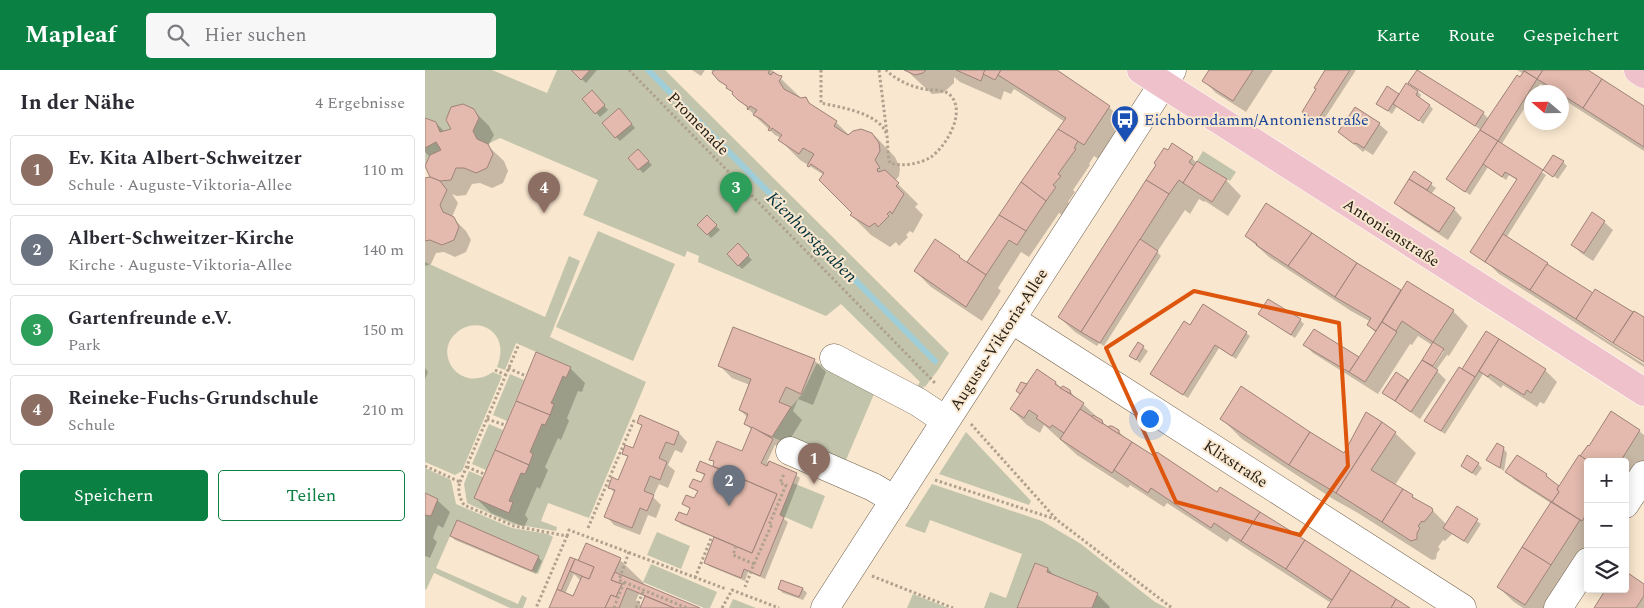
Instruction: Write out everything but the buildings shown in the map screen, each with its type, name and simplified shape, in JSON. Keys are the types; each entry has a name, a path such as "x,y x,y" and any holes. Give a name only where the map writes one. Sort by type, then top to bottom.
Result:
{"main road":[{"path":"1638,70 1644,74"},
{"name":"Antonienstraße","path":"1159,75 1644,392"}],"street":[{"name":"Auguste-Viktoria-Allee","path":"825,608 895,500 956,419 1011,319 1159,75"},
{"name":"Klixstraße","path":"1011,319 1462,608"},
{"path":"834,358 918,402 956,419"},
{"path":"788,460 873,486 895,500"},
{"path":"1626,503 1644,475"},
{"path":"1558,608 1584,568"}],"path":[{"name":"Promenade","path":"629,70 939,387"},
{"path":"821,70 821,103 855,110 869,116 887,134"},
{"path":"879,70 887,134 887,156 890,163 897,166 921,162 931,157 940,149 951,131 955,120 956,106 952,96 944,91 914,86 898,80 886,70"},
{"path":"519,344 458,487 461,500 465,505 514,526 567,536"},
{"path":"508,368 526,376"},
{"path":"495,370 506,375"},
{"path":"588,528 635,418"},
{"path":"487,419 505,425"},
{"path":"956,419 1057,520 1173,608"},
{"path":"745,587 771,526 769,525 785,485 780,482 788,460"},
{"path":"425,466 460,482"},
{"path":"467,467 484,474"},
{"path":"927,478 1057,520"},
{"path":"536,608 569,530 726,589"},
{"path":"695,578 713,536"},
{"path":"736,546 733,555 754,564"},
{"path":"629,552 619,580 687,608"},
{"path":"867,573 953,608"},
{"path":"613,608 624,582"},
{"path":"636,608 644,590"},
{"path":"722,608 732,590 779,608"}],"highlighted area":[{"path":"1194,291 1339,323 1348,466 1300,535 1176,502 1106,348"}],"green space":[{"path":"425,70 492,70 547,93 557,70 665,70 949,353 925,387 923,386 927,401 913,392 920,382 841,304 826,316 698,262 699,256 687,251 685,257 583,215 598,180 500,138 488,144 477,139 473,131 479,118 451,107 446,120 451,129 440,132 436,122 425,118"},
{"path":"436,142 441,150 430,155 425,165 425,148"},
{"path":"1203,151 1236,172 1230,181 1197,161"},
{"path":"598,231 675,264 633,361 556,327"},
{"path":"569,256 580,261 550,337 646,382 589,518 548,503 541,521 557,527 556,531 513,524 467,503 464,484 469,471 483,477 509,512 513,502 509,501 521,473 525,474 533,454 530,452 542,424 545,425 554,405 551,403 563,376 566,377 570,367 516,343 505,370 497,367 500,348 497,337 493,333 479,325 465,327 460,330 451,339 447,349 448,359 453,368 460,374 470,378 481,378 493,372 502,376 462,471 455,475 425,462 425,262 545,317"},
{"path":"817,363 877,387 843,467 772,437 791,407 802,394"},
{"path":"510,374 524,380 507,421 493,415"},
{"path":"489,424 503,430 486,470 472,464"},
{"path":"966,432 1031,501 1029,505 939,474"},
{"path":"425,468 451,480 456,504 512,528 548,534 553,537 538,574 532,571 539,556 457,520 436,568 518,604 522,595 527,598 523,608 510,608 434,573 425,589 425,515 431,516 438,499 425,493"},
{"path":"793,483 825,496 812,529 780,515"},
{"path":"932,484 1042,521 1081,544 1155,602 1167,608 1092,608 1098,593 1047,572 1048,568 1036,563 1017,608 984,608 990,592 1006,598 1022,554 930,520 925,533 905,526"},
{"path":"657,532 690,546 681,569 647,555"},
{"path":"651,564 717,592 710,608 704,608 643,582"},
{"path":"913,594 948,608 907,608"},
{"path":"733,599 756,608 729,608"}],"waterway":[{"name":"Kienhorstgraben","path":"648,70 935,361"}],"place":[{"name":"Eichborndamm/Antonienstraße","path":"1125,143"},
{"name":"Reineke-Fuchs-Grundschule","path":"544,213"},
{"name":"Gartenfreunde e.V.","path":"736,213"},
{"name":"Ev. Kita Albert-Schweitzer","path":"814,484"},
{"name":"Albert-Schweitzer-Kirche","path":"729,506"}]}
